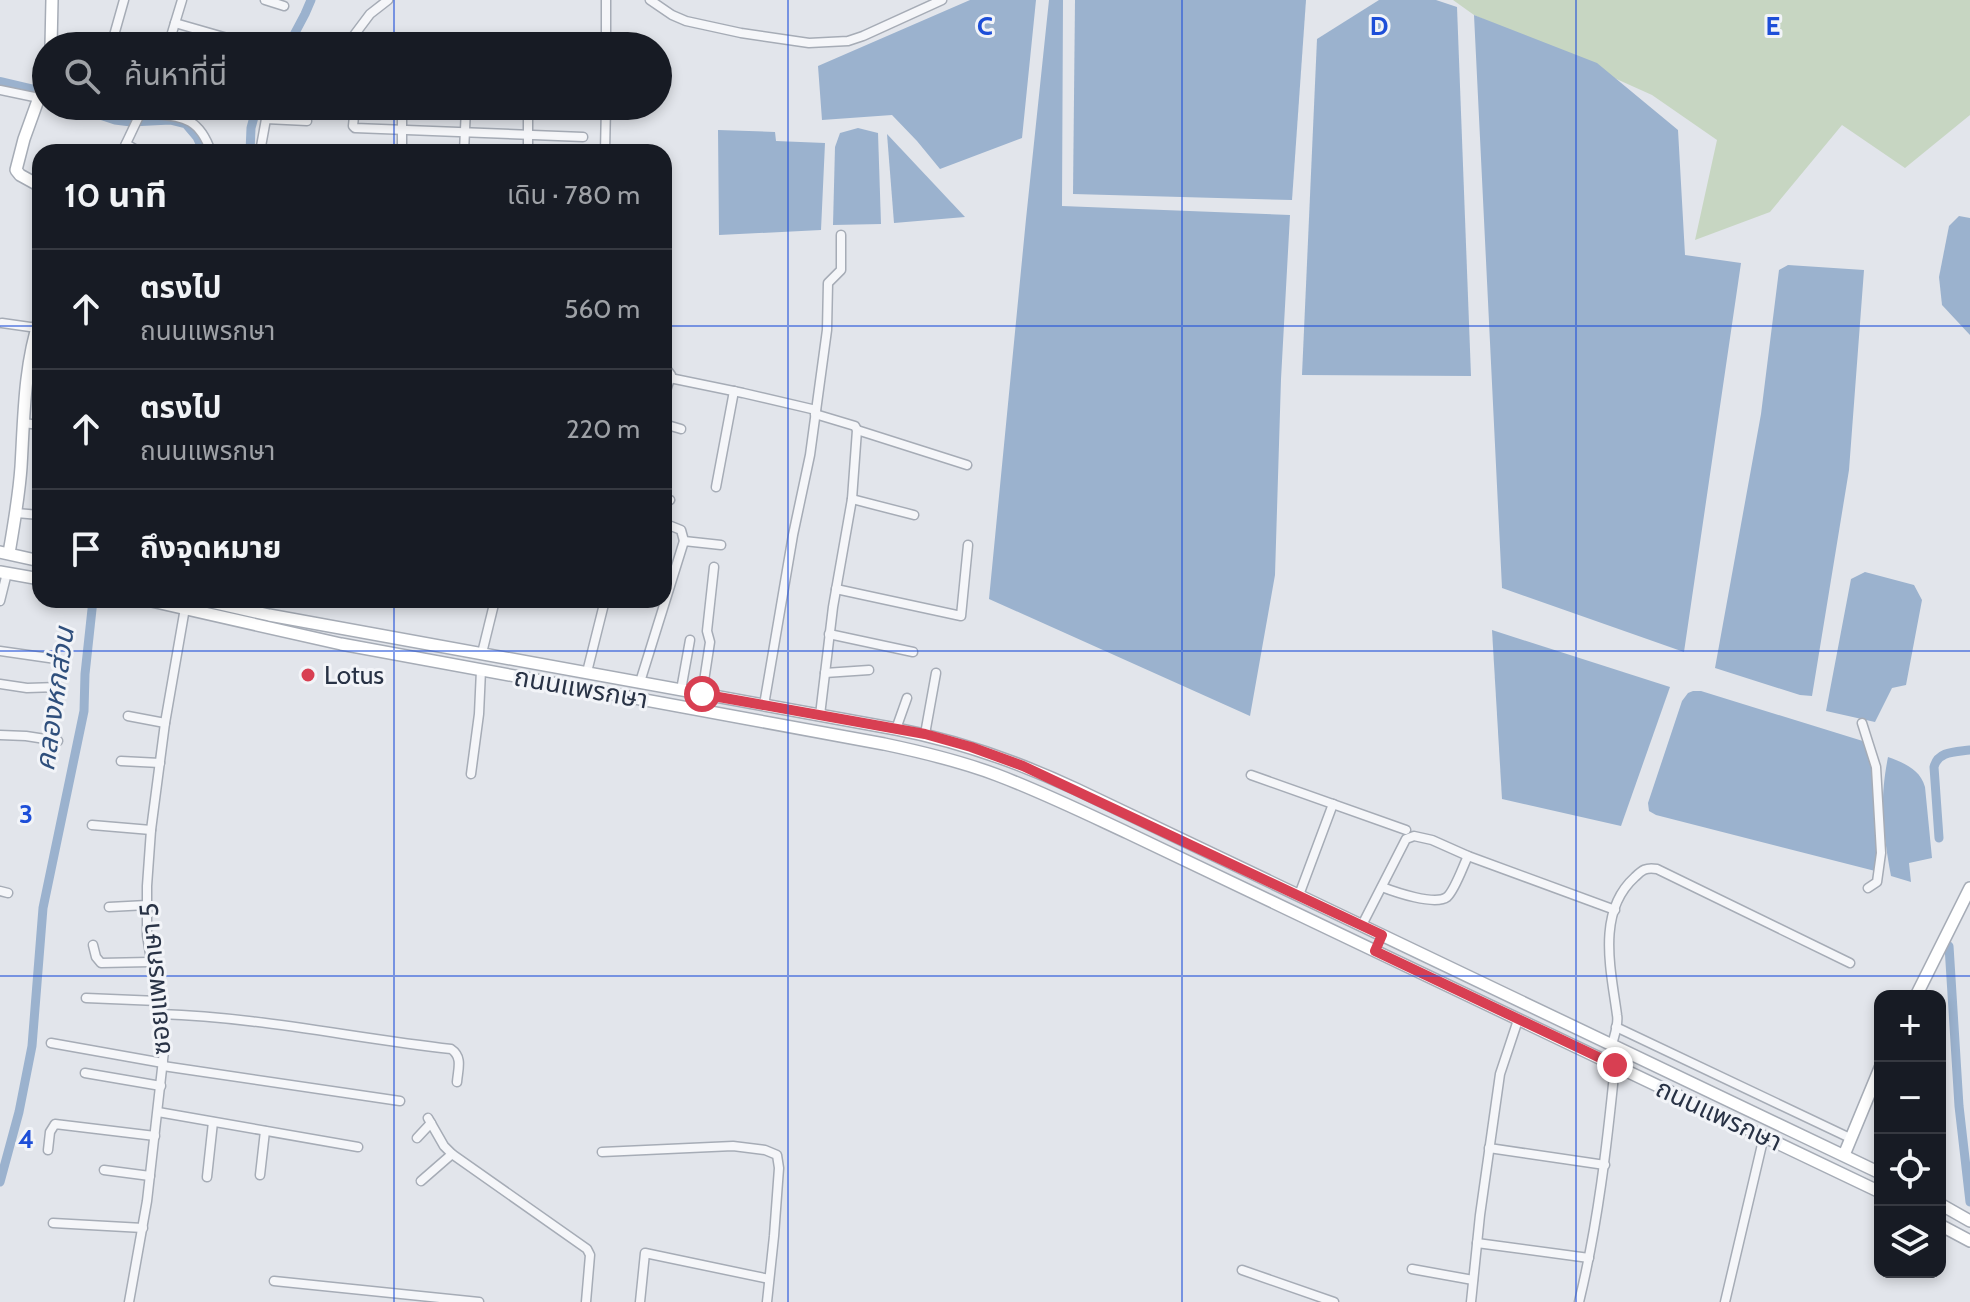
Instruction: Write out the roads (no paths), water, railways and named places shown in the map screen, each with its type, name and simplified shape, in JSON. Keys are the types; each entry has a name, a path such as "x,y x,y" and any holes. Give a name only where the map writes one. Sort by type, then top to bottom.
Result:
{"main road":[{"path":"51,32 52,0"},
{"path":"32,117 16,170 32,182"},
{"path":"32,367 27,378 16,513 5,552 32,559"},
{"path":"3,572 32,577"},
{"name":"ถนนแพรกษา","path":"185,608 341,644 884,744 976,768 1081,811 1874,1189"},
{"name":"ถนนแพรกษา","path":"238,608 925,734 983,751 1048,777 1299,895 1874,1170"},
{"path":"1919,990 1970,888"},
{"path":"1375,951 1382,935"},
{"path":"1844,1155 1874,1082"},
{"path":"1944,1206 1970,1221"},
{"path":"1946,1228 1970,1241"}],"street":[{"path":"115,32 124,0"},
{"path":"172,32 182,0"},
{"path":"265,0 284,6"},
{"path":"356,32 370,14 388,0"},
{"path":"606,0 606,32"},
{"path":"650,0 686,21 809,43 837,42 863,36 942,0"},
{"path":"175,23 206,32"},
{"path":"0,90 32,97"},
{"path":"126,144 137,120"},
{"path":"190,120 207,144"},
{"path":"261,144 266,120"},
{"path":"286,120 307,121"},
{"path":"355,120 355,128 583,137"},
{"path":"402,120 402,144"},
{"path":"464,144 466,120"},
{"path":"528,120 528,144"},
{"path":"605,144 606,120"},
{"path":"764,705 810,455 827,330 828,283 841,270 841,235"},
{"path":"2,323 32,323"},
{"path":"27,378 32,379"},
{"path":"672,378 816,412 855,426 857,430 967,465"},
{"path":"716,487 734,391"},
{"path":"23,423 32,424"},
{"path":"672,426 681,429"},
{"path":"820,715 829,634 852,499 857,430"},
{"path":"852,499 914,515"},
{"path":"16,513 32,514"},
{"path":"672,526 681,530 684,541 672,579"},
{"path":"684,541 721,545"},
{"path":"836,589 961,616 968,545"},
{"path":"702,694 710,642 707,631 714,567"},
{"path":"0,601 3,572"},
{"name":"ซอยแพรกษา 5","path":"129,1302 143,1228 163,1064 163,1034 150,962 147,905 151,830 185,608"},
{"path":"482,653 493,608"},
{"path":"587,672 603,608"},
{"path":"640,682 663,608"},
{"path":"829,634 913,652"},
{"path":"681,690 690,640"},
{"path":"0,651 56,659"},
{"path":"471,774 481,670"},
{"path":"825,673 869,670"},
{"path":"925,734 936,673"},
{"path":"0,684 27,688 58,687"},
{"path":"896,729 907,698"},
{"path":"128,716 165,723"},
{"path":"1862,723 1876,767 1881,853 1877,882 1868,888"},
{"path":"0,735 58,741"},
{"path":"121,761 160,763"},
{"path":"1251,775 1406,830"},
{"path":"1299,895 1333,804"},
{"path":"92,825 151,830"},
{"path":"1362,925 1406,839 1414,836 1432,840 1615,910"},
{"path":"1382,887 1403,895 1441,900 1448,896 1468,856"},
{"path":"1612,1045 1618,1017 1609,943 1610,925 1619,899 1630,882 1649,867 1850,963"},
{"path":"109,907 147,905"},
{"path":"93,945 101,963 150,962"},
{"path":"86,998 158,1001"},
{"path":"160,1014 270,1023 451,1049 458,1056 457,1082"},
{"path":"1471,1302 1500,1074 1518,1020"},
{"path":"1616,1027 1850,1138"},
{"path":"51,1043 400,1101"},
{"path":"1579,1302 1605,1165 1615,1065"},
{"path":"85,1073 161,1086"},
{"path":"158,1112 358,1147"},
{"path":"417,1138 429,1121 450,1157 587,1249 590,1255 586,1302"},
{"path":"207,1177 213,1122"},
{"path":"48,1150 50,1132 55,1124 155,1136"},
{"path":"260,1175 265,1131"},
{"path":"1725,1302 1764,1136"},
{"path":"602,1152 733,1146 765,1150 777,1155 779,1168 767,1302"},
{"path":"1489,1148 1605,1165"},
{"path":"421,1181 450,1157"},
{"path":"104,1170 150,1176"},
{"path":"53,1223 143,1228"},
{"path":"1477,1243 1589,1258"},
{"path":"640,1302 645,1253 769,1279"},
{"path":"1412,1269 1473,1280"},
{"path":"1242,1270 1334,1302"},
{"path":"274,1281 479,1302"}],"water":[{"path":"970,0 1036,0 1022,138 940,169 892,115 822,120 818,66"},
{"path":"1049,0 1063,0 1062,206 1290,215 1275,575 1250,716 989,599"},
{"path":"1075,0 1306,0 1292,200 1073,194"},
{"path":"1379,0 1436,0 1457,7 1471,376 1302,375 1317,39"},
{"path":"1474,15 1597,63 1678,130 1685,255 1741,263 1684,652 1502,588"},
{"path":"858,128 878,133 881,224 833,225 835,147 840,133"},
{"path":"718,130 775,132 776,141 825,143 821,230 719,235"},
{"path":"887,134 965,217 894,223"},
{"path":"1959,216 1970,218 1970,335 1942,305 1939,277 1949,226"},
{"path":"1788,265 1864,270 1849,470 1812,696 1715,668 1761,414 1779,270"},
{"path":"1865,572 1914,585 1922,600 1906,685 1892,688 1875,722 1826,711 1851,579"},
{"path":"1492,630 1670,687 1621,826 1502,799"},
{"path":"1693,691 1866,742 1874,748 1876,825 1883,873 1649,811 1648,803 1682,701"},
{"path":"1888,757 1915,771 1925,787 1932,858 1909,863 1911,882 1891,876 1883,817"}],"waterway":[{"path":"295,32 311,0"},
{"name":"คลองหกส่วน","path":"0,85 32,93"},
{"name":"คลองหกส่วน","path":"115,120 170,120"},
{"name":"คลองหกส่วน","path":"170,120 186,124 200,144"},
{"path":"250,144 253,120"},
{"name":"คลองหกส่วน","path":"0,1182 19,1112 32,1046 43,908 84,711 92,608"},
{"path":"1939,838 1934,767 1943,755 1970,750"},
{"path":"1949,946 1959,1106 1970,1202"}],"place":[{"name":"Lotus","path":"308,675"}]}
